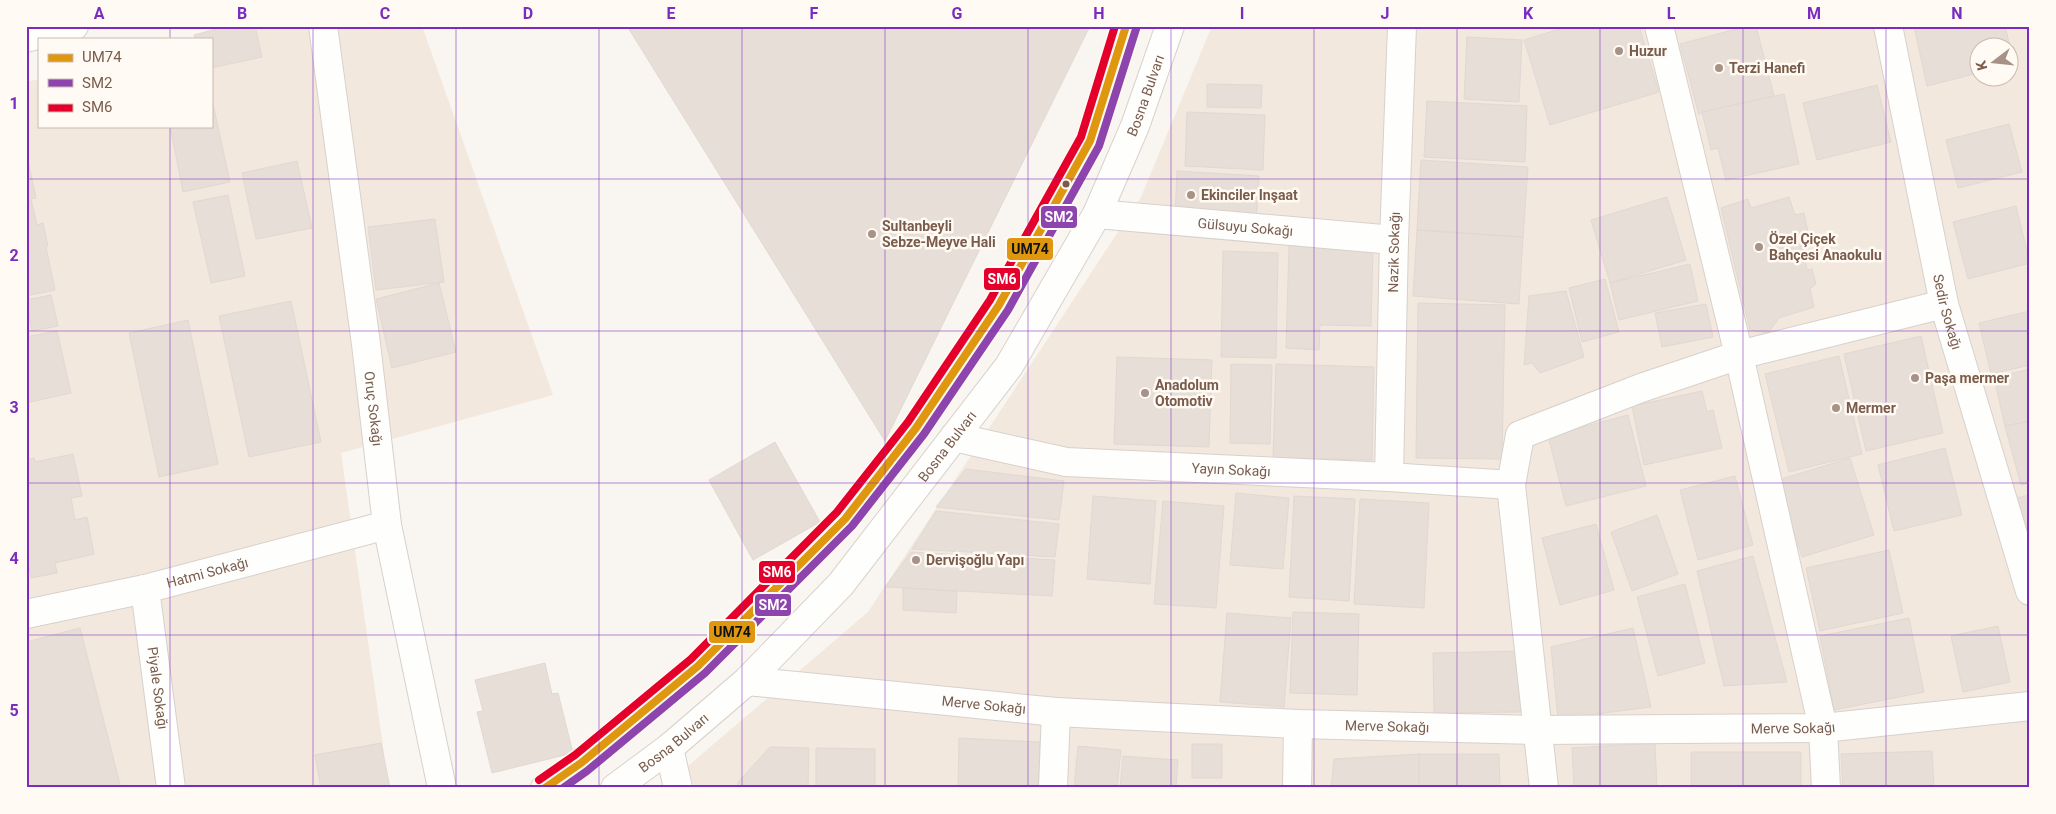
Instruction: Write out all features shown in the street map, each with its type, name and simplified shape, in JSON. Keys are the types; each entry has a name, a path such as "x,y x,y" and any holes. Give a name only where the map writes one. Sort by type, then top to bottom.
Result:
{"street":[{"path":"26,38 74,26"},
{"name":"Oruç Sokağı","path":"323,26 366,344 387,525 442,788"},
{"path":"545,788 581,763 698,666 845,519 916,428 999,305 1090,141 1126,26"},
{"name":"Bosna Bulvarı","path":"615,788 669,748 747,681 841,584 1009,366 1097,214 1135,126 1170,26"},
{"name":"Nazik Sokağı","path":"1389,477 1394,240 1402,26"},
{"path":"1659,26 1739,355 1823,728 1826,788"},
{"name":"Sedir Sokağı","path":"1888,26 1944,304 2030,592"},
{"name":"Gülsuyu Sokağı","path":"1097,214 1394,240"},
{"path":"1544,788 1510,485 1520,435 1641,388 1739,355 1944,304"},
{"name":"Yayın Sokağı","path":"954,437 1066,462 1389,477 1510,485"},
{"name":"Hatmi Sokağı","path":"26,614 144,589 387,525"},
{"name":"Piyale Sokağı","path":"144,589 172,788"},
{"name":"Merve Sokağı","path":"747,681 1056,712 1298,724 1537,730 1823,728 2030,706"},
{"path":"1053,788 1056,712"},
{"path":"1297,788 1298,724"},
{"path":"669,748 678,788"}],"shaded area":[{"path":"254,26 422,26 553,395 341,453 389,788 26,788 26,82 38,79 38,128 212,128 212,39"},
{"path":"1212,26 2030,26 2030,788 694,788 688,766 868,612 1141,197"}],"building":[{"path":"227,26 255,26 262,57 212,68 212,38 195,38 194,35"},
{"name":"Sultanbeyli Sebze-Meyve Hali","path":"627,26 1090,26 885,441"},
{"path":"1569,26 1639,26 1659,92 1550,125 1524,40"},
{"path":"1748,26 1756,26 1774,96 1702,112 1699,115 1680,44"},
{"path":"1914,26 2005,26 2008,38 1968,38 1968,76 1927,86"},
{"path":"1467,37 1522,40 1519,102 1464,99"},
{"path":"1207,84 1262,85 1261,108 1207,107"},
{"path":"1877,85 1891,142 1817,160 1803,103"},
{"path":"1784,94 1799,164 1726,180 1718,148 1711,150 1702,112"},
{"path":"212,100 230,182 183,192 170,128 212,128"},
{"path":"1427,101 1527,106 1525,162 1424,157"},
{"path":"1187,112 1265,115 1263,170 1185,166"},
{"path":"2009,124 2022,172 1958,188 1946,140"},
{"path":"26,152 36,198 31,199 37,225 43,223 55,290 26,296"},
{"path":"1421,160 1528,167 1523,237 1417,230"},
{"path":"297,161 312,228 256,239 242,173"},
{"path":"1177,171 1259,176 1256,222 1175,217"},
{"path":"228,195 245,276 211,283 193,202"},
{"path":"1667,197 1686,260 1610,283 1591,220"},
{"path":"1789,197 1795,215 1804,213 1808,233 1801,235 1807,270 1812,269 1816,284 1810,289 1814,307 1779,318 1768,333 1750,330 1721,208 1748,199 1751,208"},
{"path":"2016,206 2030,263 1968,279 1953,222"},
{"path":"435,219 444,282 376,290 368,227"},
{"path":"1417,230 1523,237 1519,304 1413,296"},
{"path":"1289,246 1373,249 1371,326 1320,325 1319,350 1286,348"},
{"path":"1223,251 1278,253 1276,358 1221,357"},
{"path":"1690,264 1698,301 1619,320 1610,283"},
{"path":"1605,279 1619,332 1582,342 1569,288"},
{"path":"439,283 456,352 392,368 376,299"},
{"path":"1566,291 1584,357 1540,373 1532,363 1524,365 1529,296"},
{"path":"51,295 58,326 32,331 26,300"},
{"path":"291,301 321,442 249,457 219,316"},
{"path":"1418,303 1505,305 1502,459 1416,458"},
{"path":"1706,304 1713,337 1662,347 1655,313"},
{"path":"2030,311 2030,365 1991,374 1979,323"},
{"path":"188,320 218,464 159,477 129,333"},
{"path":"57,331 71,393 26,403 26,337"},
{"path":"1921,336 1943,433 1866,451 1844,354"},
{"path":"1839,356 1862,454 1789,472 1765,374"},
{"path":"1117,357 1212,360 1209,447 1114,444"},
{"path":"1231,364 1272,365 1270,444 1230,443"},
{"path":"1276,364 1374,367 1372,460 1273,458"},
{"path":"2030,369 2030,421 2005,426 1994,378"},
{"path":"1702,391 1707,412 1713,410 1722,448 1644,465 1632,406"},
{"path":"1628,415 1646,486 1566,506 1548,436"},
{"path":"2030,421 2030,483 2021,485 2005,426"},
{"path":"775,442 820,522 753,560 709,480"},
{"path":"1945,448 1962,515 1894,531 1878,465"},
{"path":"73,454 82,496 71,498 75,520 87,517 94,554 55,563 57,573 31,578 29,568 26,569 26,460 34,458 35,462"},
{"path":"1850,458 1874,535 1802,557 1778,480"},
{"path":"966,469 1064,481 1059,520 936,507"},
{"path":"1735,476 1753,545 1698,560 1680,490"},
{"path":"1236,493 1289,498 1283,569 1230,565"},
{"path":"2030,495 2030,545 2017,498"},
{"path":"1093,496 1156,501 1150,584 1087,579"},
{"path":"1294,496 1355,499 1349,601 1289,597"},
{"path":"1360,499 1429,503 1424,608 1354,604"},
{"path":"1163,501 1224,506 1216,608 1154,604"},
{"path":"936,511 1059,524 1055,557 912,549"},
{"path":"1657,515 1678,574 1632,591 1611,532"},
{"path":"1596,524 1614,590 1560,605 1542,538"},
{"path":"1889,550 1903,613 1820,631 1806,568"},
{"path":"911,552 1055,560 1052,596 885,587"},
{"path":"1753,556 1787,682 1724,686 1697,571"},
{"path":"1685,584 1705,663 1658,676 1637,597"},
{"path":"903,588 957,591 956,613 903,610"},
{"path":"1293,612 1359,614 1357,695 1290,693"},
{"path":"1227,613 1291,618 1284,707 1220,702"},
{"path":"1909,618 1924,692 1834,710 1820,636"},
{"path":"1998,626 2010,682 1963,692 1951,636"},
{"path":"80,628 121,788 26,788 26,642"},
{"path":"1633,628 1651,707 1558,719 1551,647"},
{"path":"1521,651 1522,712 1434,713 1433,653"},
{"path":"545,663 552,694 558,693 573,753 492,773 477,712 483,711 475,680"},
{"path":"959,738 1040,742 1039,788 958,788"},
{"path":"381,743 390,788 321,788 315,755"},
{"path":"1655,743 1657,788 1574,788 1572,748"},
{"path":"1192,744 1222,744 1222,778 1192,778"},
{"path":"1078,746 1121,750 1117,788 1074,788"},
{"path":"770,747 809,748 808,788 738,788 738,782"},
{"path":"816,748 875,749 875,788 816,788"},
{"path":"1932,751 1934,788 1843,788 1841,754"},
{"path":"1691,752 1801,752 1801,788 1691,788"},
{"path":"1419,754 1499,754 1500,788 1419,788"},
{"path":"1419,754 1419,788 1331,788 1334,759"},
{"path":"1123,756 1178,760 1176,788 1120,788"}],"transit line":[{"name":"SM6","path":"539,780 575,755 691,659 837,512 908,422 990,300 1081,137 1115,26"},
{"name":"UM74","path":"545,788 581,763 698,666 845,519 916,428 999,305 1090,141 1126,26"},
{"name":"SM2","path":"563,788 587,771 705,673 852,526 924,434 1008,310 1099,146 1136,29"}],"place":[{"name":"Huzur","path":"1619,51"},
{"name":"Terzi Hanefi","path":"1719,68"},
{"name":"Ekinciler Inşaat","path":"1191,195"},
{"name":"Sultanbeyli Sebze-Meyve Hali","path":"872,234"},
{"name":"Özel Çiçek Bahçesi Anaokulu","path":"1759,247"},
{"name":"Paşa mermer","path":"1915,378"},
{"name":"Anadolum Otomotiv","path":"1145,393"},
{"name":"Mermer","path":"1836,408"},
{"name":"Dervişoğlu Yapı","path":"916,560"}]}
